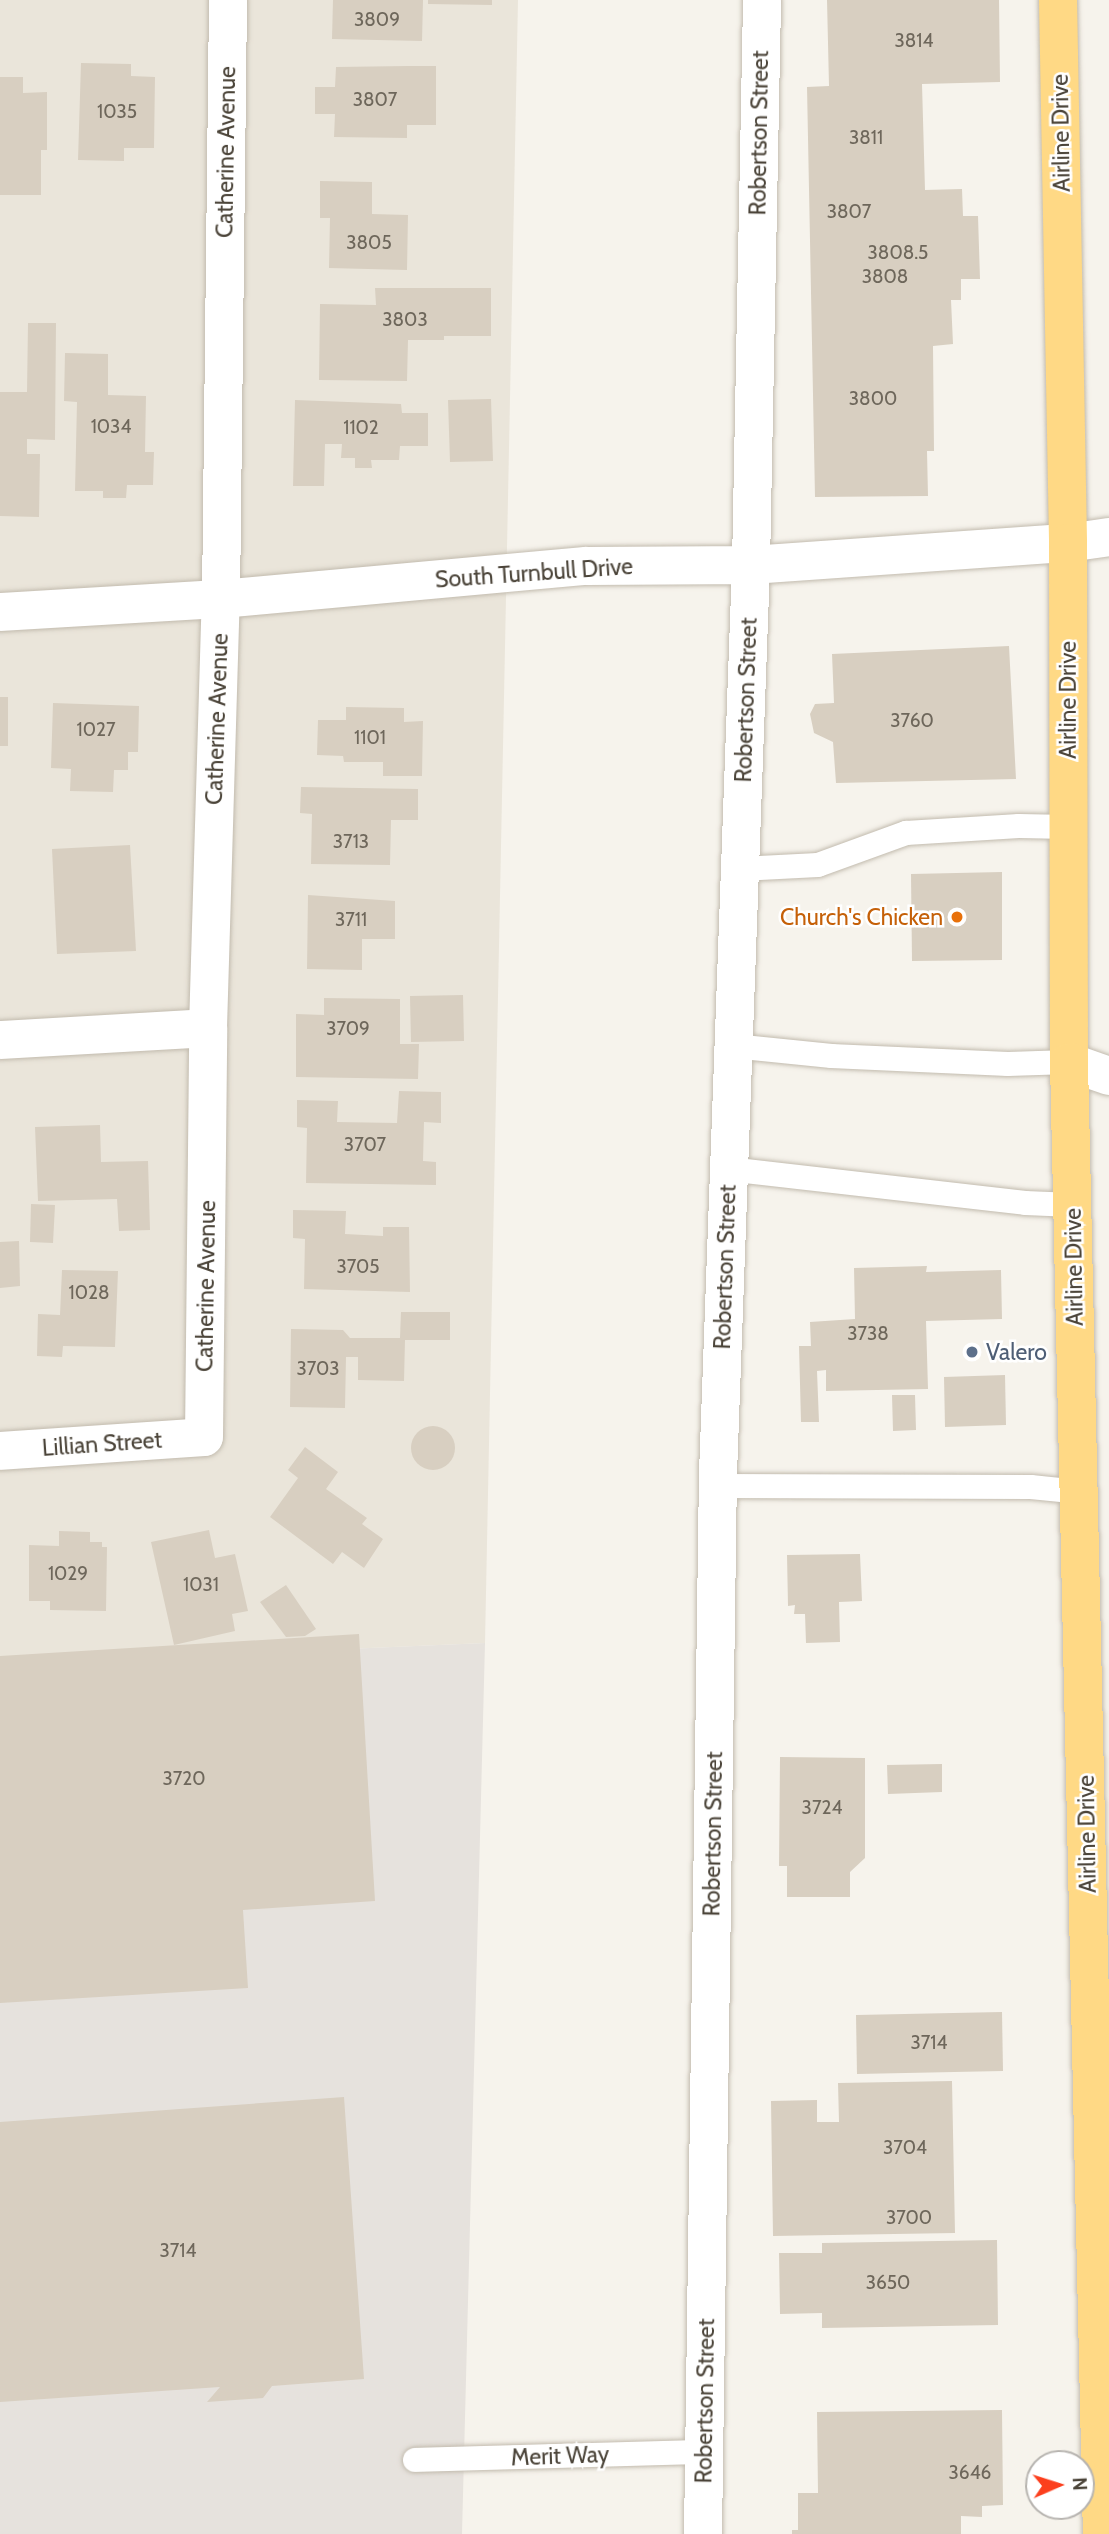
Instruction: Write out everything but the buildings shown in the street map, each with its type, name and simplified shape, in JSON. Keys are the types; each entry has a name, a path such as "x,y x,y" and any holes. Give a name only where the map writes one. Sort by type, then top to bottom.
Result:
{"highway":[{"name":"Airline Drive","path":"1058,0 1068,543 1069,1062 1102,2534"}],"street":[{"name":"Catherine Avenue","path":"204,1437 208,1028 221,599 228,0"},
{"name":"Robertson Street","path":"703,2534 718,1486 751,565 762,0"},
{"name":"South Turnbull Drive","path":"0,612 221,599 586,566 751,565 1068,543 1109,537"},
{"path":"0,1040 208,1028"},
{"path":"1069,1062 1109,1076"},
{"name":"Lillian Street","path":"0,1451 204,1437"}],"lane":[{"path":"740,869 818,865 906,833 1019,826 1069,827"},
{"path":"733,1046 831,1056 908,1060 1008,1064 1069,1062"},
{"path":"729,1169 1025,1203 1073,1205"},
{"path":"718,1486 1031,1487 1079,1492"},
{"name":"Merit Way","path":"415,2460 705,2452"}],"shaded area":[{"path":"0,0 518,0 485,1643 0,1664"},
{"path":"485,1643 462,2534 0,2534 0,1664"}],"place":[{"name":"Church's Chicken","path":"957,917"},
{"name":"Valero","path":"972,1352"}]}
